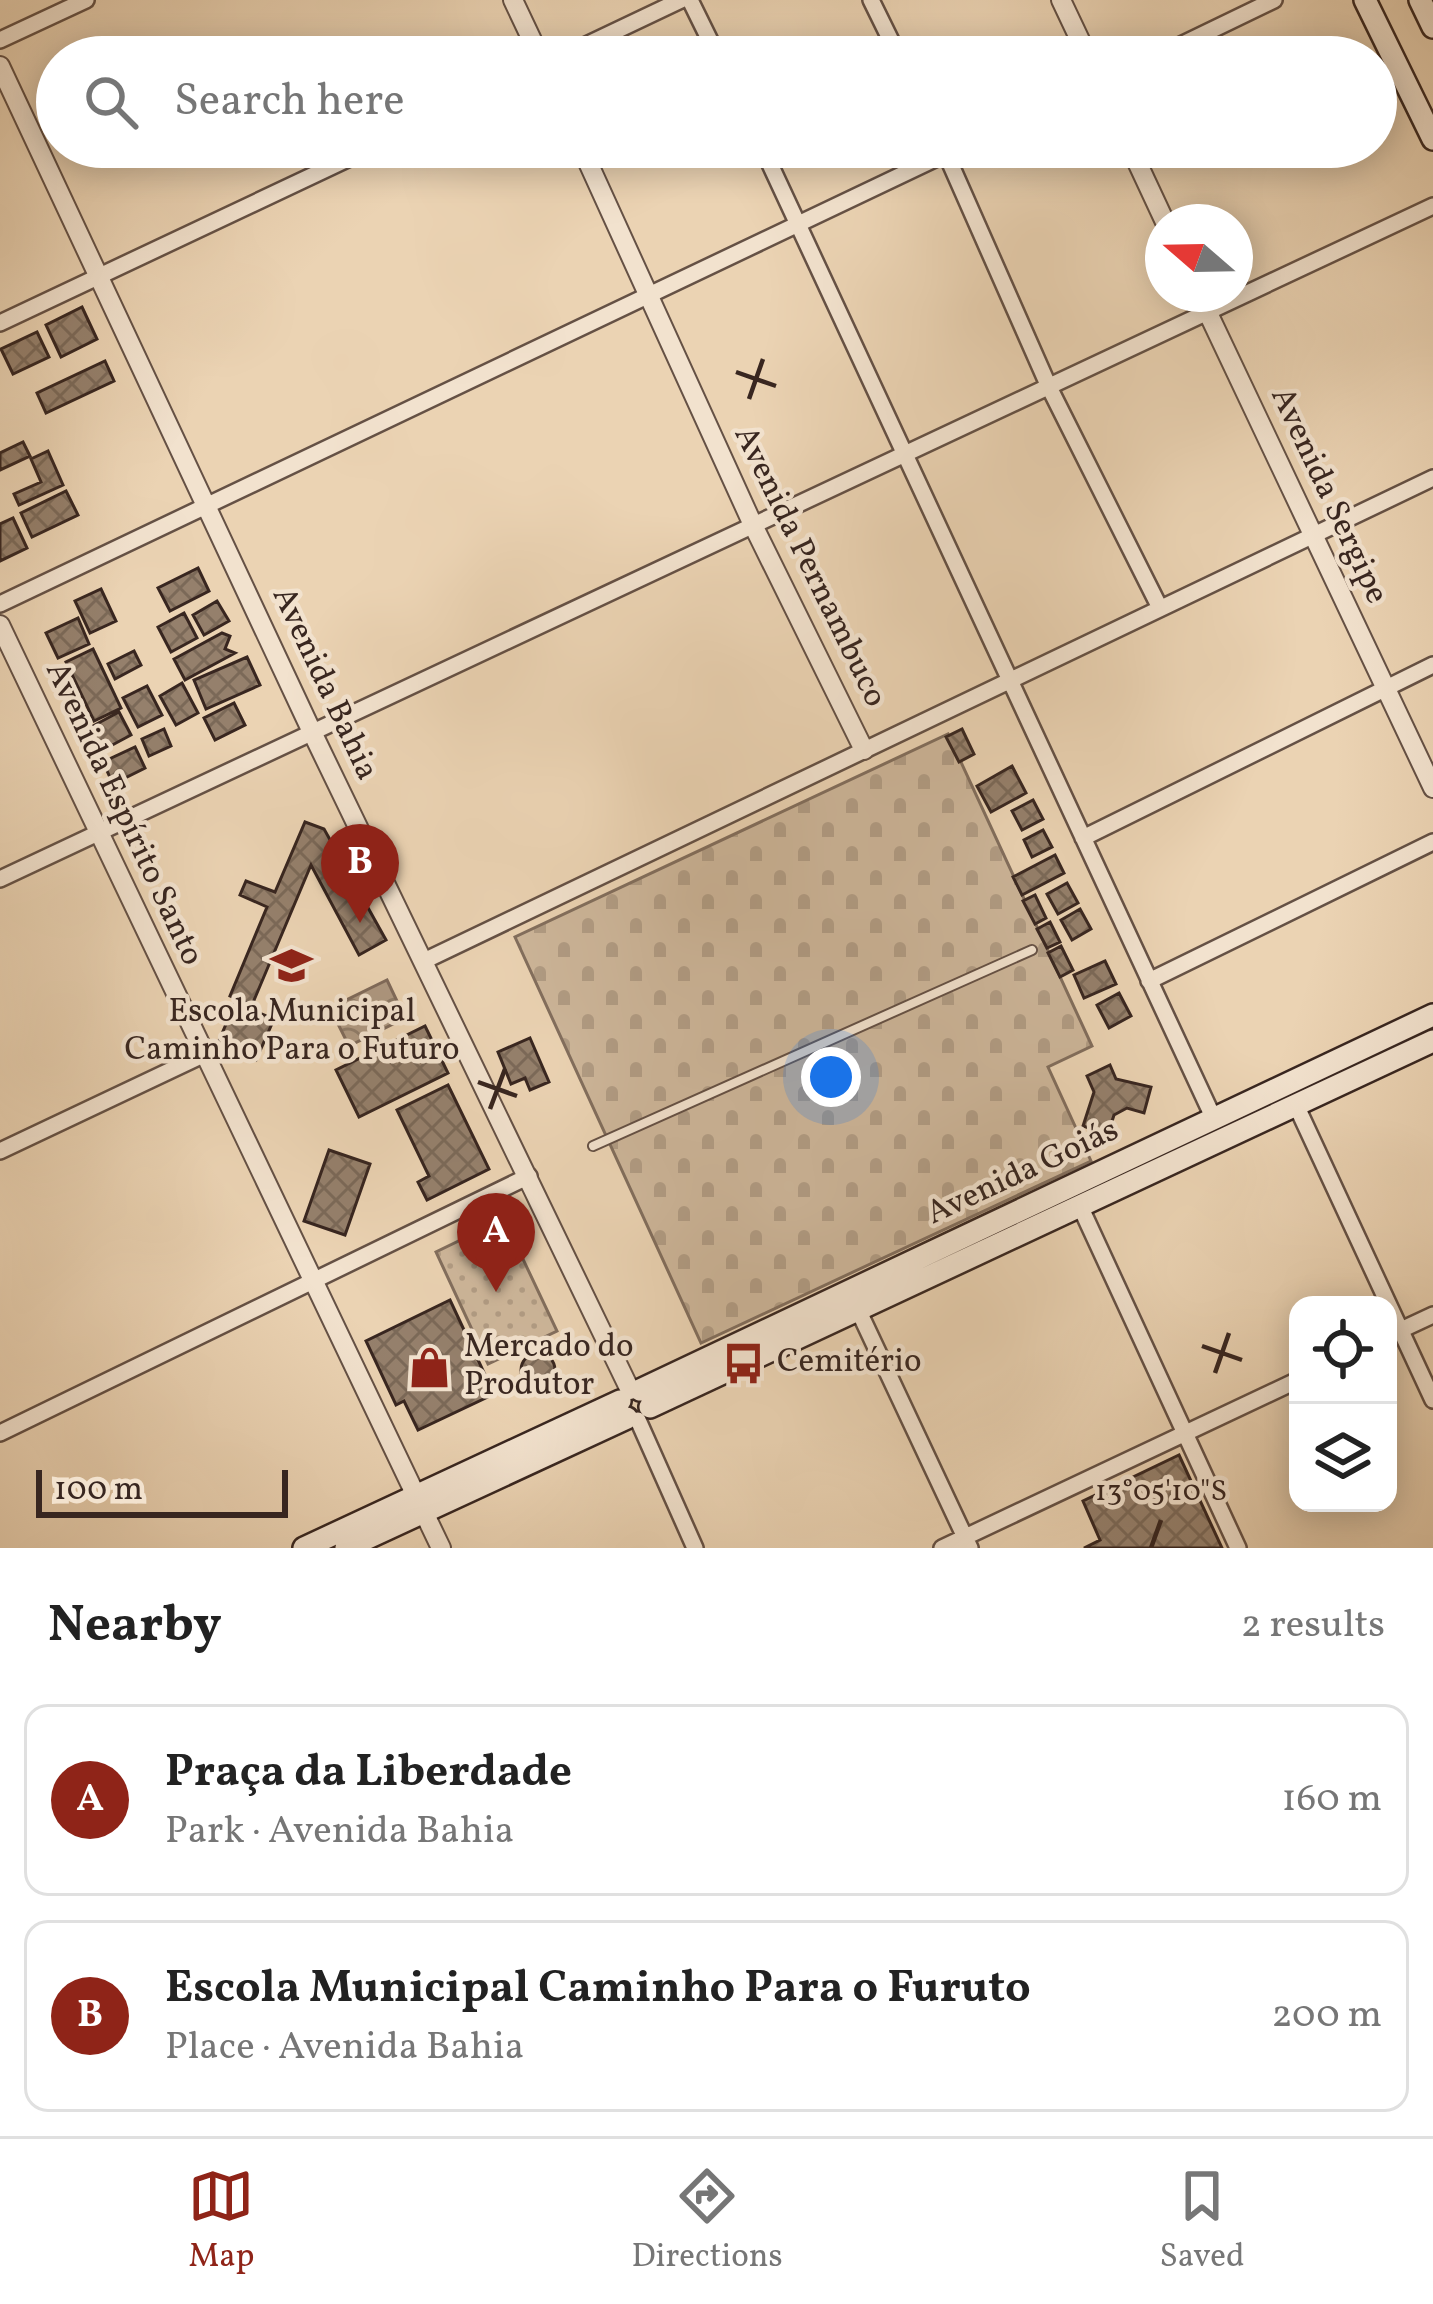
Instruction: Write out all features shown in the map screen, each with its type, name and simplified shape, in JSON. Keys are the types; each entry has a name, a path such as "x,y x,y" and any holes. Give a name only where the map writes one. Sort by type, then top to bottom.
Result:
{"main road":[{"path":"1365,0 1383,36"},
{"path":"1420,0 1433,27"},
{"path":"1397,65 1433,139"},
{"name":"Avenida Goiás","path":"304,1548 420,1504 634,1404 1433,1015"},
{"name":"Avenida Goiás","path":"854,1300 1080,1206 1433,1041"},
{"name":"Avenida Goiás","path":"346,1548 420,1504"}],"street":[{"path":"0,40 86,0"},
{"path":"513,0 530,36"},
{"path":"605,36 681,0"},
{"path":"691,0 708,36"},
{"path":"872,0 889,36"},
{"path":"1061,0 1078,36"},
{"path":"1199,36 1274,0"},
{"name":"Avenida Bahia","path":"0,67 36,141"},
{"name":"Avenida Bahia","path":"49,168 634,1404"},
{"path":"0,323 329,168"},
{"name":"Avenida Pernambuco","path":"591,168 753,525 864,751"},
{"path":"772,168 1214,1119"},
{"path":"0,604 911,168"},
{"path":"958,168 1048,387 1160,608"},
{"path":"1140,168 1157,204"},
{"path":"1253,282 1433,206"},
{"path":"0,879 1048,387 1186,312"},
{"name":"Avenida Sergipe","path":"1207,312 1433,788"},
{"path":"426,960 1433,478"},
{"name":"Avenida Espírito Santo","path":"0,625 441,1548"},
{"path":"1083,838 1433,664"},
{"path":"1149,981 1433,842"},
{"path":"0,1151 205,1054"},
{"path":"1296,1105 1378,1296"},
{"path":"0,1432 312,1277 529,1176"},
{"path":"1080,1206 1238,1548"},
{"path":"854,1300 967,1543"},
{"path":"1397,1332 1433,1315"},
{"path":"1397,1338 1433,1400"},
{"path":"942,1548 967,1543 1289,1384"},
{"path":"634,1404 695,1548"}],"lane":[{"path":"593,1146 1032,950"}],"green space":[{"path":"948,734 1092,1046 1048,1067 1091,1161 701,1343 515,937"},
{"path":"504,1219 557,1331 488,1364 436,1252"}],"water":[{"path":"387,980 405,1018 349,1046 330,1008"}],"building":[{"path":"82,307 97,339 61,357 46,325"},
{"path":"37,332 49,357 13,374 1,349"},
{"path":"105,361 114,381 46,413 37,393"},
{"path":"23,442 30,456 0,470 0,453"},
{"path":"48,451 63,485 19,505 14,494 41,482 31,459"},
{"path":"66,491 78,515 32,537 21,513"},
{"path":"13,518 27,548 0,561 0,524"},
{"path":"198,568 209,591 170,611 158,588"},
{"path":"101,589 116,621 90,633 75,601"},
{"path":"217,601 229,621 204,635 193,615"},
{"path":"184,613 197,638 171,652 158,627"},
{"path":"78,618 89,644 58,658 46,633"},
{"path":"222,633 230,636 225,649 235,653 185,680 174,659"},
{"path":"93,649 121,708 94,721 66,662"},
{"path":"134,651 141,665 115,679 108,664"},
{"path":"247,657 260,685 206,709 194,680"},
{"path":"182,683 198,713 176,725 160,696"},
{"path":"147,686 162,715 138,727 123,698"},
{"path":"234,703 245,725 215,740 204,718"},
{"path":"119,712 131,735 88,758 76,735"},
{"path":"164,729 171,746 149,756 142,739"},
{"path":"962,729 974,754 959,762 946,737"},
{"path":"135,747 145,768 113,784 103,762"},
{"path":"1012,766 1026,793 991,812 977,786"},
{"path":"1033,800 1043,819 1022,830 1012,811"},
{"path":"305,822 324,829 386,940 359,955 311,865 252,1005 230,996 267,907 240,895 246,881 275,892"},
{"path":"1043,830 1052,847 1032,857 1024,840"},
{"path":"1055,855 1064,873 1022,895 1013,877"},
{"path":"1067,883 1078,903 1058,914 1047,894"},
{"path":"1035,895 1046,918 1035,924 1023,901"},
{"path":"1080,909 1091,929 1072,940 1061,920"},
{"path":"1050,922 1060,942 1047,948 1037,929"},
{"path":"1061,946 1073,970 1060,977 1048,953"},
{"path":"1105,961 1116,984 1084,998 1074,975"},
{"path":"1119,993 1131,1016 1109,1028 1097,1005"},
{"path":"235,1003 274,1019 256,1060 218,1043"},
{"path":"425,1026 448,1073 359,1117 336,1070"},
{"path":"530,1038 549,1082 530,1090 525,1078 511,1084 498,1052"},
{"path":"1110,1065 1116,1079 1151,1087 1144,1113 1127,1108 1114,1115 1108,1134 1083,1126 1094,1092 1087,1076"},
{"path":"448,1085 489,1169 427,1200 418,1182 429,1176 397,1110"},
{"path":"329,1150 370,1164 345,1235 304,1221"},
{"name":"Mercado do Produtor","path":"450,1300 494,1394 418,1430 404,1401 396,1405 366,1341"},
{"path":"538,1353 550,1358 555,1370 550,1382 538,1387 526,1382 521,1370 526,1358"},
{"path":"1179,1455 1222,1548 1084,1548 1100,1540 1083,1501"}],"place":[{"name":"Escola Municipal Caminho Para o Furuto","path":"360,923"},
{"name":"Escola Municipal Caminho Para o Futuro","path":"292,965"},
{"name":"Praça da Liberdade","path":"496,1292"},
{"name":"Cemitério","path":"743,1363"},
{"name":"Mercado do Produtor","path":"430,1367"}]}
